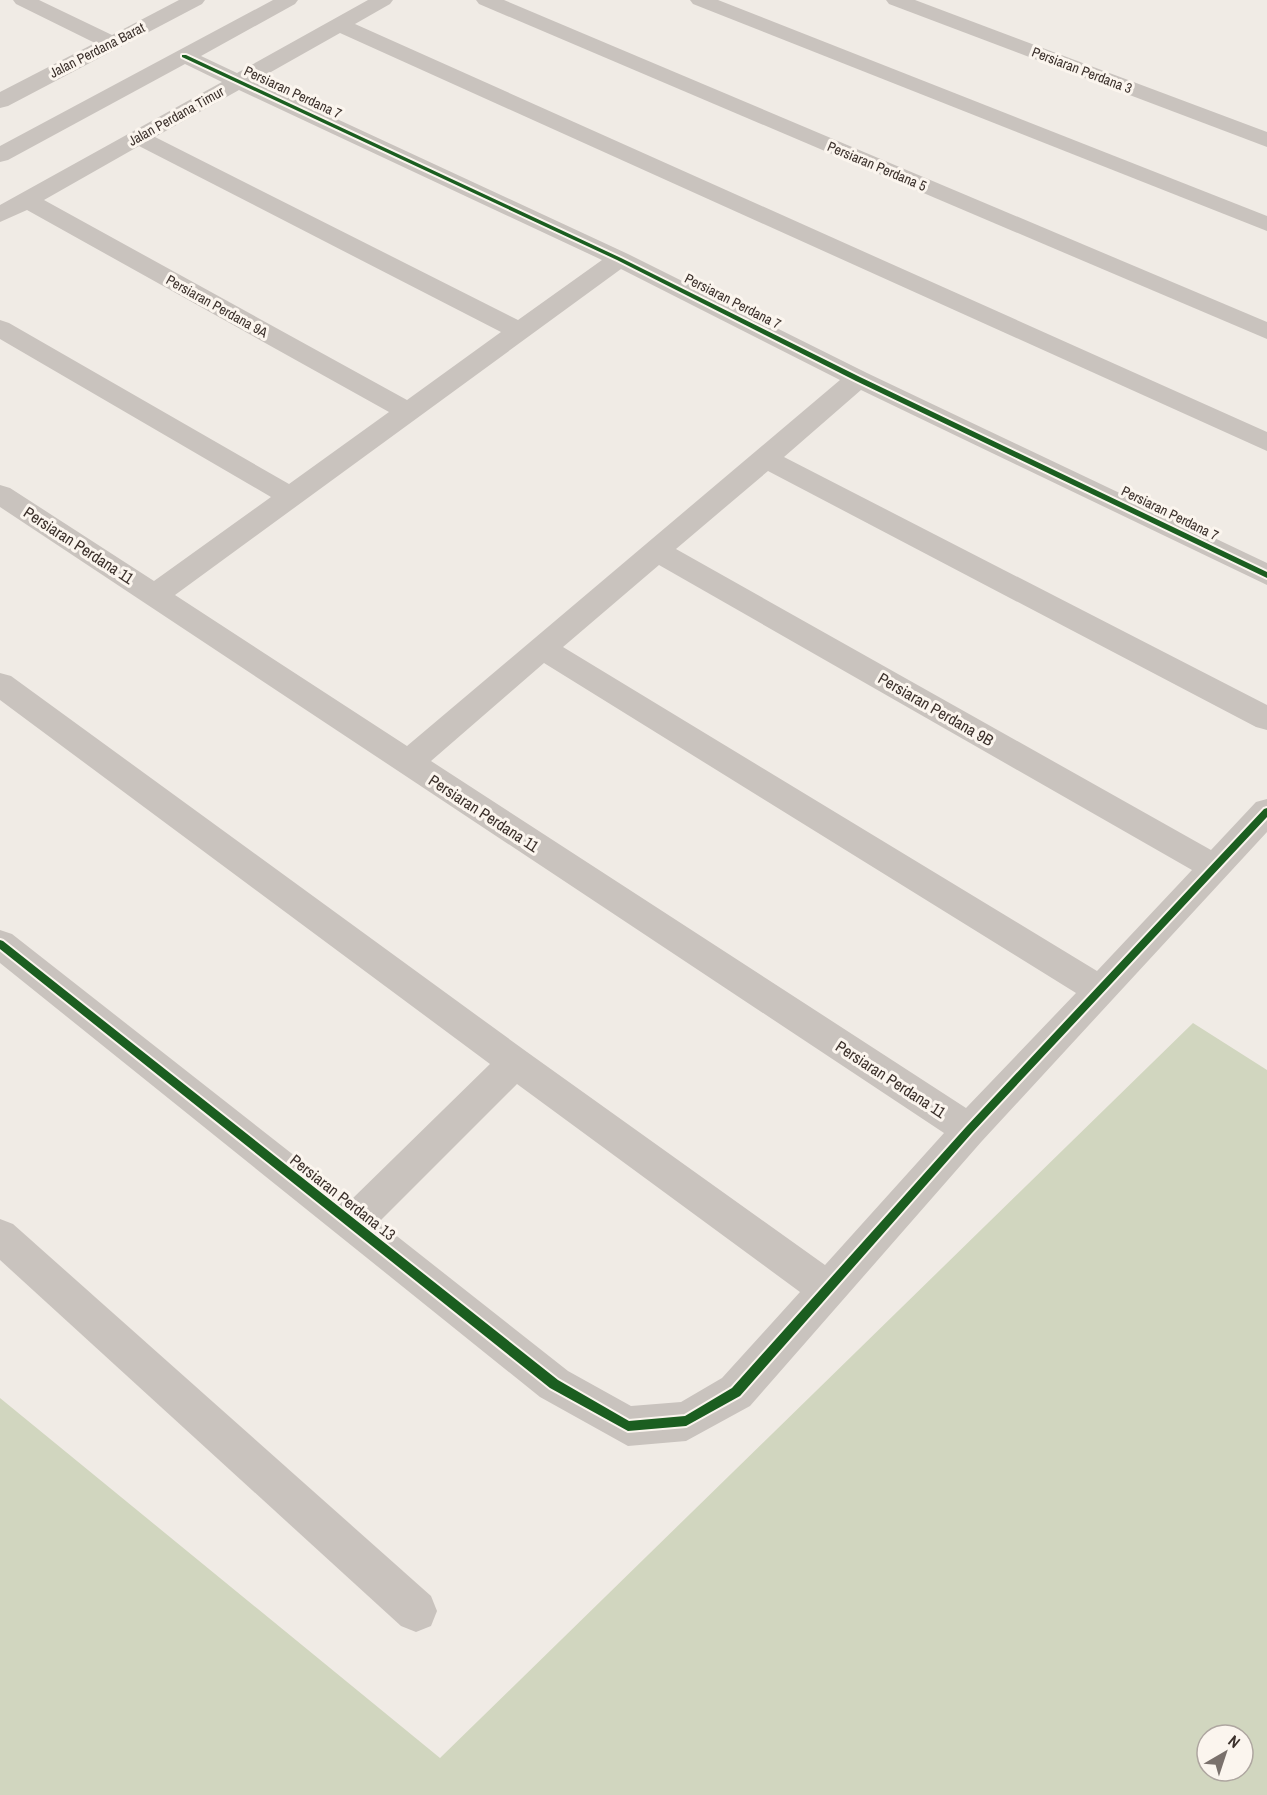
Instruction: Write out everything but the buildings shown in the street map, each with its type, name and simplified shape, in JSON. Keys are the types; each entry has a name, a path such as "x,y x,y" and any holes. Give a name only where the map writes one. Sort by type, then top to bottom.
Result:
{"street":[{"path":"22,0 112,43"},
{"name":"Jalan Perdana Barat","path":"0,101 195,0"},
{"path":"0,155 288,0"},
{"name":"Jalan Perdana Timur","path":"0,215 383,0"},
{"name":"Persiaran Perdana 5","path":"486,0 1267,332"},
{"path":"700,0 1267,224"},
{"name":"Persiaran Perdana 3","path":"897,0 1267,140"},
{"path":"936,15 956,0"},
{"path":"339,25 1267,442"},
{"name":"Persiaran Perdana 7","path":"184,56 620,259 858,379 1267,575"},
{"path":"138,137 519,331"},
{"name":"Persiaran Perdana 9A","path":"27,200 408,411"},
{"path":"156,594 620,259"},
{"path":"0,328 291,497"},
{"path":"408,763 858,379"},
{"path":"765,458 1267,719"},
{"name":"Persiaran Perdana 11","path":"0,494 156,594 408,763 969,1130"},
{"name":"Persiaran Perdana 9B","path":"657,551 1214,867"},
{"path":"542,648 1100,990"},
{"path":"0,684 515,1063 829,1290 969,1130 1267,811"},
{"name":"Persiaran Perdana 13","path":"0,944 554,1384 628,1426 686,1421 736,1392 829,1290"},
{"path":"352,1224 515,1063"},
{"path":"0,1236 416,1611"}],"green space":[{"path":"1193,1023 1267,1070 1267,1795 0,1795 0,1398 440,1758"}],"cycle path":[{"path":"184,56 619,259 858,379 1267,575"},
{"path":"0,944 554,1384 628,1426 686,1421 736,1392 969,1130 1267,811"}]}
